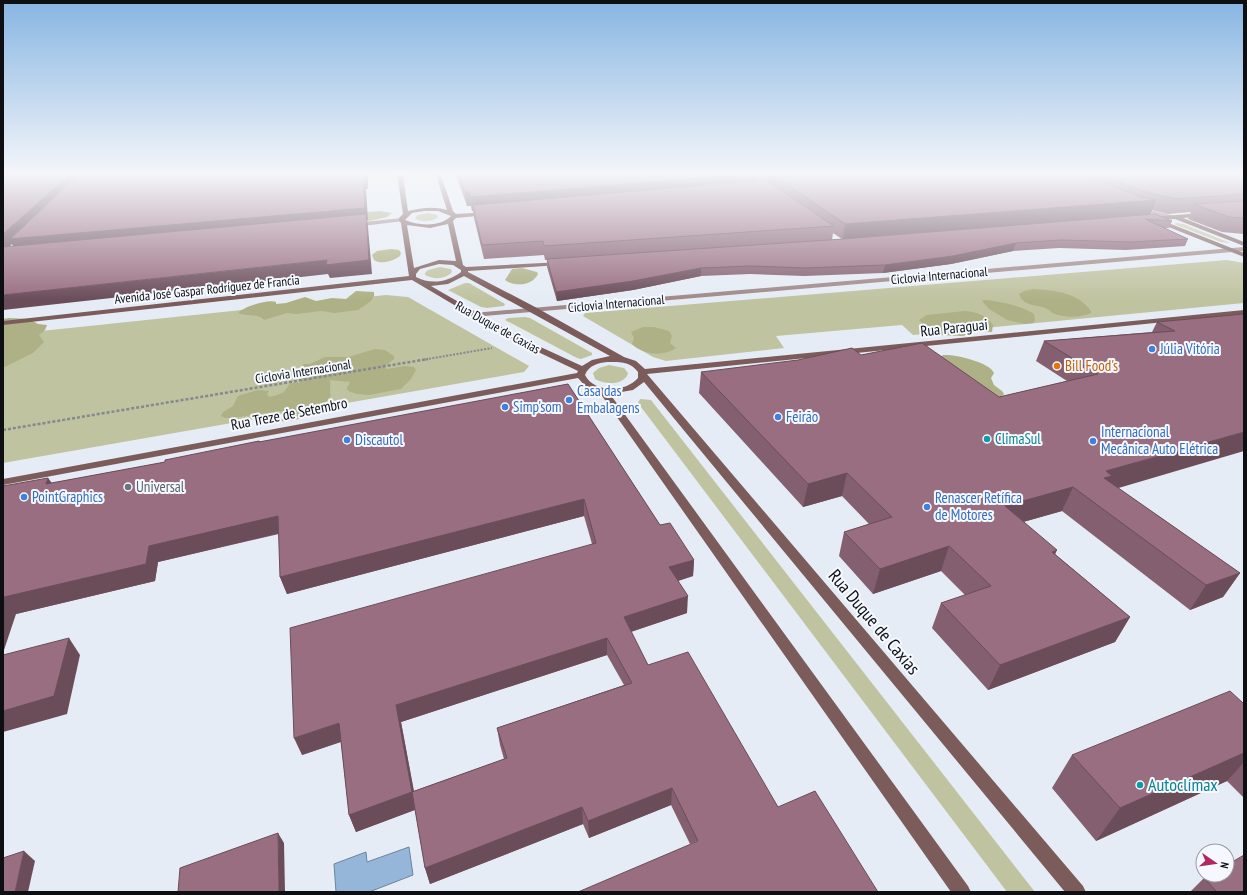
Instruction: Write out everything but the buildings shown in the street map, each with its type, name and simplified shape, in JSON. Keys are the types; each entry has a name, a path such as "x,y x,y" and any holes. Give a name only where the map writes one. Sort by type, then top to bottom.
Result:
{"main road":[{"path":"402,217 413,278"},
{"path":"403,222 414,226 430,226 449,217"},
{"path":"413,278 424,283 439,283 455,280 463,269 451,217"},
{"path":"1173,217 1244,244"},
{"path":"1144,219 1176,217"},
{"path":"1152,218 1244,255"},
{"path":"413,278 414,270 418,268 431,264 447,262 463,269 621,359"},
{"path":"463,269 567,262"},
{"name":"Rua Duque de Caxias","path":"413,278 473,315 582,372"},
{"name":"Avenida José Gaspar Rodríguez de Francia","path":"3,323 413,278"},
{"name":"Rua Paraguai","path":"643,374 1244,312"},
{"name":"Rua Treze de Setembro","path":"3,482 582,372 595,362 607,359 621,359"},
{"name":"Rua Duque de Caxias","path":"621,359 635,364 1077,892"},
{"path":"582,372 586,383 597,389 618,391 628,389 636,385 641,381 643,374"},
{"path":"603,390 962,892"}],"street":[{"path":"346,225 403,222"},
{"path":"473,315 1244,249"}],"path":[{"name":"Ciclovia Internacional","path":"3,430 490,348 512,336"}],"green space":[{"path":"366,217 387,217 387,217 365,222"},
{"path":"438,217 433,220 426,221 420,221 415,218"},
{"path":"1177,223 1230,243 1221,242 1174,224"},
{"path":"391,249 399,250 401,253 400,256 387,262 374,260 372,255 377,251"},
{"path":"1227,260 1244,263 1244,303 913,335 902,325 776,336 784,348 666,361 653,357 583,316 585,313"},
{"path":"440,267 451,269 452,272 447,276 440,278 432,278 425,275 428,270"},
{"path":"522,268 537,272 538,274 532,281 523,284 514,284 505,280 512,269"},
{"path":"465,283 469,283 505,304 504,306 487,308 481,307 448,290"},
{"path":"1032,289 1056,291 1072,296 1086,305 1091,313 1077,317 1067,317 1053,313 1045,308 1027,303 1019,294"},
{"path":"356,291 374,292 374,296 371,301 358,310 335,313 321,311 296,314 287,313 264,320 255,316 238,313 250,306 272,301 276,302 276,304 286,303 305,297 316,301 332,298 346,299"},
{"path":"386,295 408,297 529,366 524,372 3,463 3,335"},
{"path":"984,300 1017,306 1034,314 1035,321 1033,323 1024,324 1007,320 989,309 982,301"},
{"path":"965,311 984,316 993,325 992,332 977,331 963,336 939,335 929,331 919,320 927,315"},
{"path":"508,318 530,318 592,353 592,355 581,359 577,358 505,320"},
{"path":"3,319 29,319 38,324 47,325 45,330 39,335 44,342 33,353 3,368"},
{"path":"643,327 654,327 669,331 672,336 670,343 676,348 666,353 654,354 637,348 632,344 634,338 631,332"},
{"path":"375,349 385,350 394,356 394,359 384,367 387,369 404,366 414,367 416,370 411,379 401,389 369,395 357,394 348,391 347,388 350,382 330,380 331,396 321,406 302,418 281,421 283,414 280,411 231,418 221,416 223,412 233,406 238,396 258,390 269,391 267,394 269,397 282,393 292,383 300,383 303,377 298,370 304,364 310,364 325,357 348,357"},
{"path":"943,355 963,357 986,365 994,373 991,378 994,385 1004,394 996,398 931,364"},
{"path":"609,365 624,368 628,373 627,376 616,383 607,383 595,379 593,373 599,368"},
{"path":"640,399 651,400 1035,892 1007,892 638,403"}],"water":[{"path":"409,847 413,875 369,892 336,892 334,864 366,852 367,862"}],"place":[{"name":"Júlia Vitória","path":"1152,349"},
{"name":"Bill Food's","path":"1057,366"},
{"name":"Casa das Embalagens","path":"569,400"},
{"name":"Simp'som","path":"505,407"},
{"name":"Feirão","path":"778,417"},
{"name":"ClimaSul","path":"987,439"},
{"name":"Discautol","path":"347,440"},
{"name":"Internacional Mecânica Auto Elétrica","path":"1093,441"},
{"name":"Universal","path":"128,487"},
{"name":"PointGraphics","path":"24,497"},
{"name":"Renascer Retífica de Motores","path":"927,507"},
{"name":"Autoclímax","path":"1140,785"}]}
